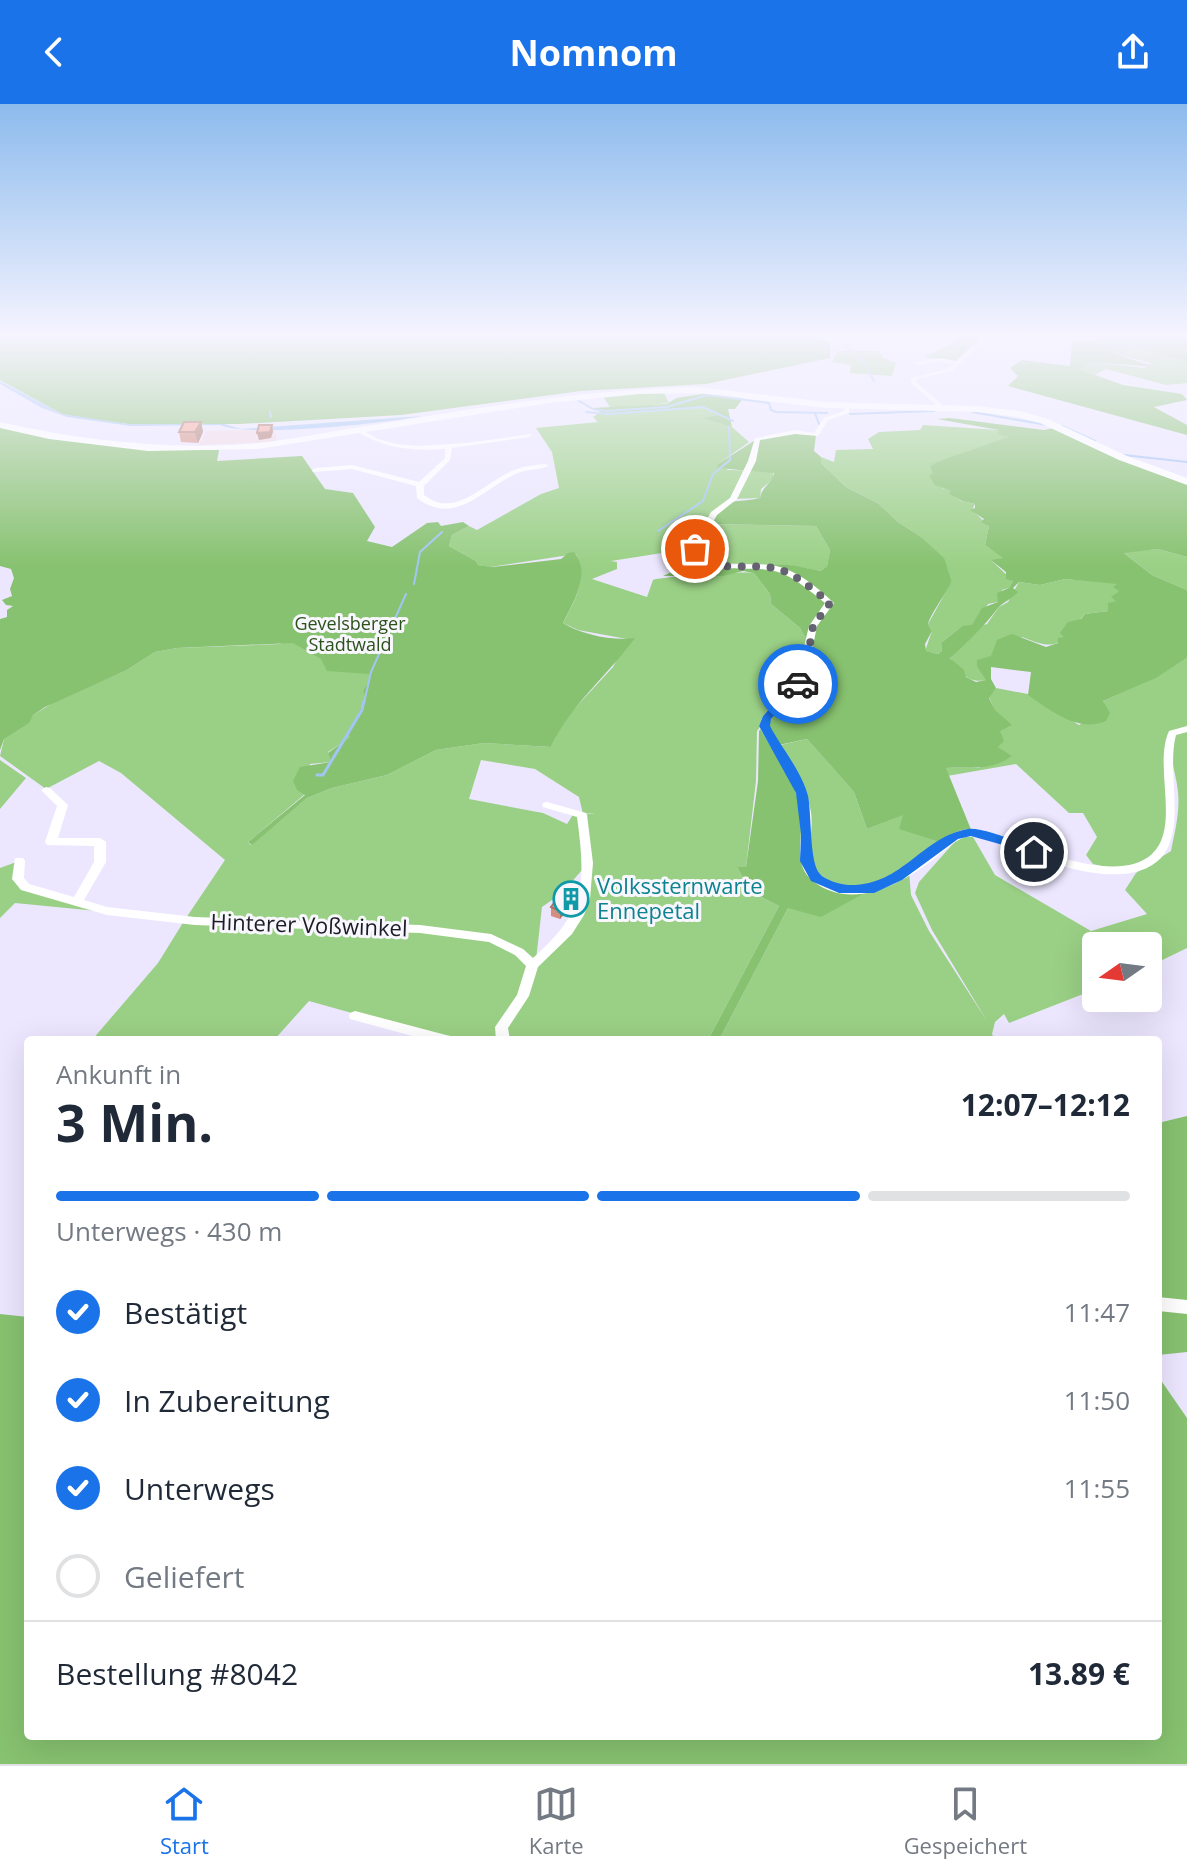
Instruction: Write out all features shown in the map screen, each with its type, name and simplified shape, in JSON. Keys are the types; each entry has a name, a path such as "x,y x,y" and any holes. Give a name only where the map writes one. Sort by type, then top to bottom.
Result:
{"main road":[{"path":"0,425 49,436 166,449 281,444 473,412"},
{"path":"1006,412 1047,422 1131,461 1187,482"}],"street":[{"path":"846,412 826,419 816,435 795,432 757,439 752,461 733,499 714,514 692,553 697,560 778,569 792,575 830,603 813,626 805,674 766,718 764,726 802,793 807,867 816,878 839,889 870,890 935,853 954,836 972,832 1059,862 1123,870 1141,866 1157,856 1170,839 1174,793 1166,746 1172,733 1187,729"},
{"path":"360,431 368,438 399,447 449,445 529,435"},
{"path":"449,445 448,459 420,485 420,496 427,503 455,504 482,495 517,471 545,466"},
{"path":"316,470 352,467 420,485"},
{"path":"46,790 63,805 51,842 100,842 100,862 77,903"},
{"path":"503,1036 503,1022 523,996 533,965 560,943 583,909 587,877 582,815 547,805"},
{"name":"Hinterer Voßwinkel","path":"19,861 18,879 25,887 107,911 195,921 420,929 491,938 519,952 533,965"},
{"path":"355,1016 431,1036"},
{"path":"1162,1304 1187,1307"}],"shaded area":[{"path":"274,429 278,442 199,445 206,431"}],"green space":[{"path":"59,412 420,412 240,424 128,424"},
{"path":"714,412 729,412 732,427 703,418 719,415"},
{"name":"Gevelsberger Stadtwald","path":"715,412 721,415 706,418 732,427 749,442 718,464 728,470 773,471 773,479 761,489 760,498 733,499 713,514 694,548 611,561 617,562 617,569 592,579 647,597 653,580 754,573 770,594 771,604 800,628 810,644 803,673 757,731 756,781 746,867 737,867 751,892 779,906 710,1036 504,1036 505,1024 521,988 585,908 583,815 595,813 583,814 579,797 535,769 481,760 469,799 543,813 567,824 574,813 581,816 582,870 562,893 542,907 536,960 492,936 186,918 225,860 121,773 99,761 46,789 0,756 4,739 33,715 56,701 127,670 155,652 177,648 280,644 375,590 370,680 366,697 348,733 351,737 328,752 331,762 310,764 305,794 248,842 251,845 307,798 332,788 387,775 436,750 484,743 551,747 563,721 613,667 627,639 578,630 563,623 580,581 580,563 576,554 490,567 478,565 449,546 452,535 469,526 477,530 541,494 559,488 552,452 536,428 598,422 593,417 599,413"},
{"path":"1105,412 1164,412 1187,425 1187,435"},
{"path":"937,419 1044,430 1053,428 1187,482 1187,557 1158,549 1124,553 1152,575 1187,590 1187,658 1156,678 1103,701 1110,713 1106,721 1096,724 1066,718 1028,695 1031,672 991,667 991,679 996,688 989,698 995,710 1012,725 1000,731 1004,741 998,747 1012,756 988,766 946,768 972,832 937,841 899,829 903,815 867,829 854,792 807,739 774,746 800,794 805,861 820,882 870,890 821,917 788,908 721,1036 710,1036 779,906 751,892 737,867 746,867 758,781 759,731 801,681 810,645 800,628 771,604 770,594 754,573 663,576 697,560 731,565 788,565 821,571 827,566 830,550 816,526 708,524 726,505 760,498 774,473 717,468 718,464 760,437 795,432 816,435 814,451 821,457 821,463 846,487 879,504 944,558 952,581 928,624 932,631 925,644 926,651 938,654 942,651 941,643 962,626 972,625 982,608 998,602 997,593 1009,588 1013,581 1006,579 1006,572 991,560 1003,558 985,545 989,526 970,510 975,508 975,504 962,501 949,494 951,491 935,485 929,476 933,473 930,466 1008,437 997,434 999,430","holes":["1065,579 1117,584 1113,587 1119,591 1111,597 1116,601 1108,603 1108,611 1085,614 1081,619 1068,622 1060,633 1064,637 1058,638 1058,643 1046,647 1012,634 997,640 991,656 977,660 977,667 986,680 976,682 966,677 964,670 950,658 1000,606 1018,592 1013,588 1019,582 1040,585"]},
{"name":"Gevelsberger Stadtwald","path":"0,424 147,449 219,450 217,461 302,456 325,489 353,493 375,527 367,541 392,547 427,523 438,522 441,526 463,522 469,526 452,535 449,546 478,565 492,567 561,559 574,552 579,561 581,579 563,623 598,636 635,638 568,717 551,747 484,743 436,750 387,775 332,788 307,798 252,845 248,842 305,795 297,790 293,781 300,767 331,762 328,753 350,737 348,733 366,697 363,691 370,680 369,674 327,671 321,659 293,643 177,648 155,652 127,670 45,707 33,715 29,723 4,739 0,750 0,619 7,617 7,610 13,606 6,605 2,600 12,596 10,589 14,578 11,569 0,566"},
{"path":"923,425 999,430 1008,438 931,466 942,488 952,491 950,494 961,501 975,504 972,510 989,526 985,545 1004,558 992,561 1013,581 1009,588 1002,590 998,602 988,604 973,626 962,626 941,643 942,651 938,654 925,651 932,631 928,624 952,581 947,567 920,536 898,522 879,504 846,487 821,463 821,457 834,462 836,450 873,449 868,439 879,432 920,430"},
{"path":"708,524 816,526 830,550 827,566 821,571 787,565 710,563 694,556"},
{"path":"1158,549 1187,557 1187,590 1152,575 1123,552"},
{"path":"1065,579 1118,583 1120,591 1115,594 1116,601 1108,611 1085,614 1058,642 1045,644 1022,637 977,667 987,680 974,680 961,672 950,657 979,626 987,624 999,607 1008,602 1019,582 1040,585"},
{"path":"1187,658 1187,729 1171,733 1167,838 1155,856 1140,865 1115,869 1093,864 1086,855 1097,837 1083,813 1069,813 1016,764 947,776 946,768 978,768 1011,757 998,747 997,722 989,697 996,688 1028,694 1079,725 1106,708 1103,701 1155,678"},
{"path":"1187,732 1187,948 1162,960 1162,932 1082,932 1082,994 1009,1023 1004,1014 995,1022 993,1036 721,1036 788,908 870,890 909,871 911,895 929,931 987,1021 932,930 915,893 919,882 959,837 973,837 995,875 1091,931 1147,914 1125,890 1136,873 1171,851 1178,799 1172,741 1175,734"},
{"path":"807,739 854,792 867,829 904,814 900,829 952,837 897,877 849,890 817,878 776,746"},
{"path":"0,760 26,778 0,809"},
{"path":"19,861 23,888 107,912 15,903 0,918 0,868"},
{"path":"184,921 418,931 490,939 531,965 503,1036 434,1036 309,1001 278,1036 95,1036 158,963"},
{"path":"1187,1116 1187,1352 1162,1355 1162,1122"},
{"path":"0,1314 24,1317 24,1740 1162,1740 1162,1382 1187,1418 1187,1764 0,1764"}],"water":[{"path":"54,412 128,424 224,424 241,429 220,425 131,426"},
{"path":"422,416 318,428 241,429"}],"building":[{"path":"184,422 201,422 195,432 179,432"},
{"path":"259,425 272,425 270,432 257,433"},
{"path":"560,895 569,899 560,911 551,907"}],"waterway":[{"path":"270,412 271,417"},
{"path":"591,412 629,412"},
{"path":"715,412 733,421"},
{"path":"800,412 827,413"},
{"path":"850,414 893,412"},
{"path":"975,412 1047,425"},
{"path":"815,413 819,424"},
{"path":"1062,426 1095,441"},
{"path":"658,531 703,501 713,474 730,460 729,427"},
{"path":"1124,455 1187,462"},
{"path":"414,584 420,552 442,532"},
{"path":"364,703 371,672 406,594"},
{"path":"317,775 323,775 362,710 364,701"}],"way so far":[{"path":"695,549 692,553 697,560 778,569 792,575 830,603 813,626 805,674 798,684"}],"place":[{"name":"Volkssternwarte Ennepetal","path":"571,899"}],"route":[{"path":"798,684 766,718 764,726 802,793 807,834 806,861 816,878 839,889 870,890 898,877 935,853 954,836 972,832 1034,852"}]}
